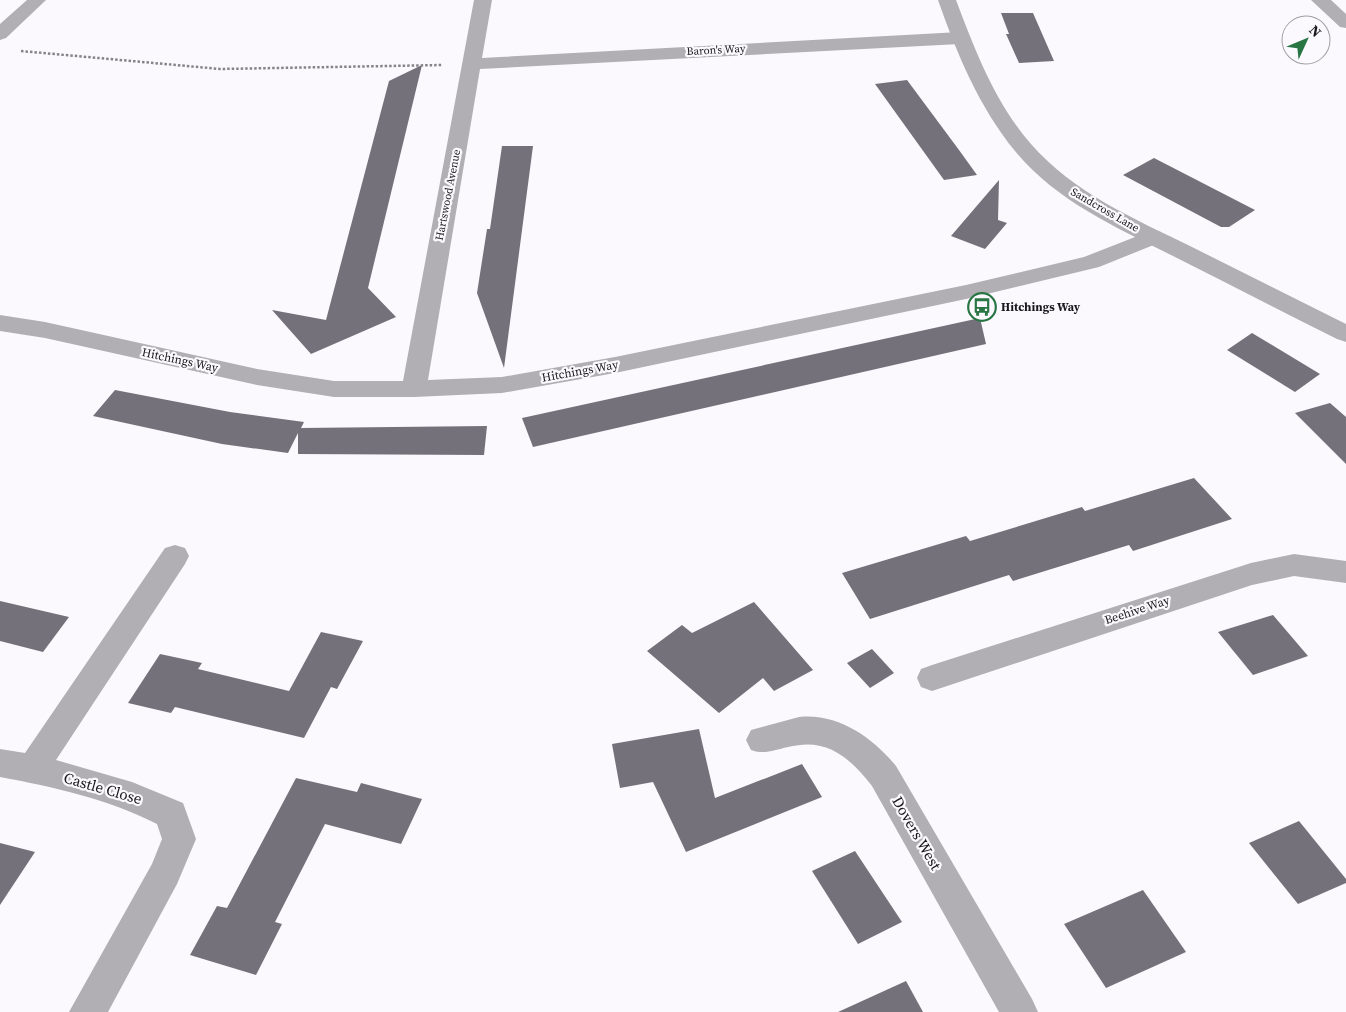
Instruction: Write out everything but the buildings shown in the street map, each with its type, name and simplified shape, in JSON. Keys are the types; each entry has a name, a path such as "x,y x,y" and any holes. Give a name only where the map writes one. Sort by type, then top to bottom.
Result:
{"street":[{"path":"0,34 38,0"},
{"name":"Hartswood Avenue","path":"414,390 442,219 483,0"},
{"name":"Sandcross Lane","path":"947,0 970,63 991,102 1018,141 1039,165 1065,187 1100,210 1346,334"},
{"path":"1320,0 1346,23"},
{"name":"Baron's Way","path":"472,64 960,38"},
{"name":"Hitchings Way","path":"0,323 45,330 257,377 334,389 414,390 502,385 615,365 966,292 1091,262 1153,237"},
{"path":"33,768 175,556"},
{"name":"Beehive Way","path":"932,678 1251,574 1294,565 1346,572"},
{"name":"Dovers West","path":"762,740 811,730 839,737 868,755 884,776 1019,1012"},
{"name":"Castle Close","path":"0,762 33,768 146,800 171,814 179,839 165,873 88,1012"}],"path":[{"path":"19,50 220,69 472,64"}],"place":[{"name":"Hitchings Way","path":"982,307"}]}
